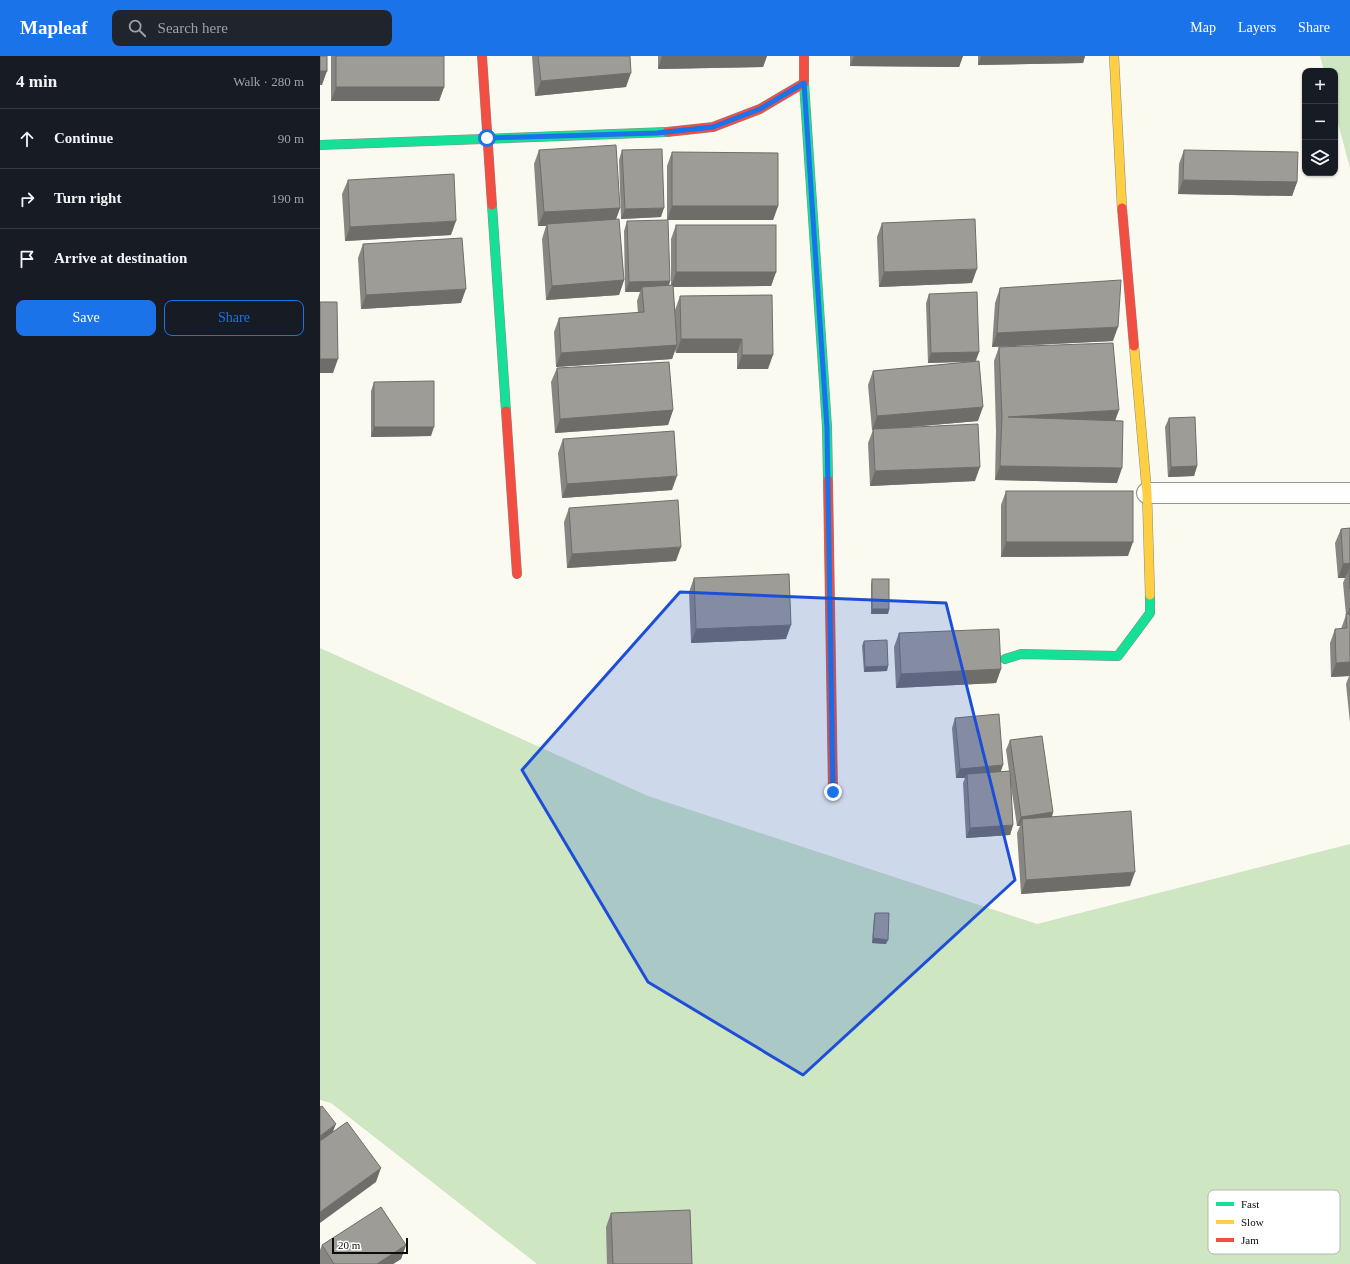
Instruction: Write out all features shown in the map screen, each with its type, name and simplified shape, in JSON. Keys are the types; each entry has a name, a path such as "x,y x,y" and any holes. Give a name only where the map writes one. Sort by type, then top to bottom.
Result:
{"street":[{"path":"482,56 517,574"},
{"path":"804,56 804,83 827,428 833,792"},
{"path":"1005,659 1021,654 1118,656 1150,613 1147,493 1120,190 1114,56"},
{"path":"320,146 487,138 657,133 713,127 760,109 804,83"},
{"path":"1147,493 1350,493"}],"highlighted area":[{"path":"680,592 946,603 1015,880 803,1075 648,982 522,770"}],"green space":[{"path":"1320,56 1350,56 1350,168 1338,123 1338,68 1323,68"},
{"path":"320,648 648,796 1037,924 1350,844 1350,1264 537,1264 331,1103 320,1100"}],"building":[{"path":"320,56 327,56 327,71 320,71"},
{"path":"336,56 444,56 444,87 336,87"},
{"path":"538,56 630,56 631,73 541,81"},
{"path":"616,145 620,208 544,212 539,150"},
{"path":"662,149 664,208 625,209 622,150"},
{"path":"1184,150 1298,152 1297,182 1183,180"},
{"path":"672,152 778,153 778,206 672,206"},
{"path":"454,174 456,221 350,227 348,180"},
{"path":"619,219 624,280 552,286 547,224"},
{"path":"975,219 977,269 884,272 882,223"},
{"path":"668,220 670,281 629,282 627,221"},
{"path":"676,225 776,225 776,272 676,272"},
{"path":"462,238 466,289 366,295 363,244"},
{"path":"1121,280 1118,327 997,333 1000,288"},
{"path":"673,285 677,345 561,353 559,318 644,312 642,287"},
{"path":"977,292 979,352 931,353 929,294"},
{"path":"772,295 773,355 742,355 742,339 681,339 680,296"},
{"path":"320,302 337,302 338,359 320,359"},
{"path":"1113,343 1119,410 1008,417 1123,421 1122,468 1000,466 1002,417 999,347"},
{"path":"979,361 983,407 877,416 873,371"},
{"path":"669,362 673,410 560,419 557,368"},
{"path":"434,381 434,427 374,427 374,382"},
{"path":"1195,417 1197,466 1171,467 1169,418"},
{"path":"978,424 980,467 875,471 873,429"},
{"path":"674,431 677,476 567,484 563,439"},
{"path":"1006,491 1133,491 1133,542 1006,542"},
{"path":"678,500 681,547 572,554 569,508"},
{"path":"1350,528 1350,563 1343,564 1341,529"},
{"path":"1350,568 1350,589 1349,569"},
{"path":"789,574 791,625 696,629 694,578"},
{"path":"872,579 889,579 889,609 872,609"},
{"path":"1346,614 1350,614 1350,662 1336,663 1335,629 1347,628"},
{"path":"999,629 1001,669 901,674 899,633"},
{"path":"887,640 888,666 865,667 864,641"},
{"path":"999,714 1003,765 960,769 955,718"},
{"path":"1042,736 1053,812 1021,817 1010,740"},
{"path":"1010,771 1013,825 970,828 967,774"},
{"path":"1131,811 1135,872 1026,880 1022,819"},
{"path":"875,913 889,913 888,940 873,938"},
{"path":"322,1106 336,1124 320,1136 320,1107"},
{"path":"347,1122 381,1168 320,1212 320,1141"},
{"path":"381,1207 406,1245 377,1264 334,1264 322,1245"},
{"path":"690,1210 692,1264 613,1264 611,1213"}],"traffic: fast":[{"path":"804,83 827,427 828,480"},
{"path":"320,145 667,132"},
{"path":"492,205 506,411"},
{"path":"1005,659 1021,654 1118,656 1150,613 1150,595"}],"traffic: slow":[{"path":"1114,56 1122,208"},
{"path":"1134,346 1147,493 1150,595"}],"traffic: jam":[{"path":"482,56 492,205"},
{"path":"667,132 713,127 760,109 804,83 804,56"},
{"path":"1122,208 1134,346"},
{"path":"506,411 517,574"},
{"path":"828,480 833,792"}],"route":[{"path":"487,138 657,133 713,127 760,109 804,83 827,428 833,792"}]}
